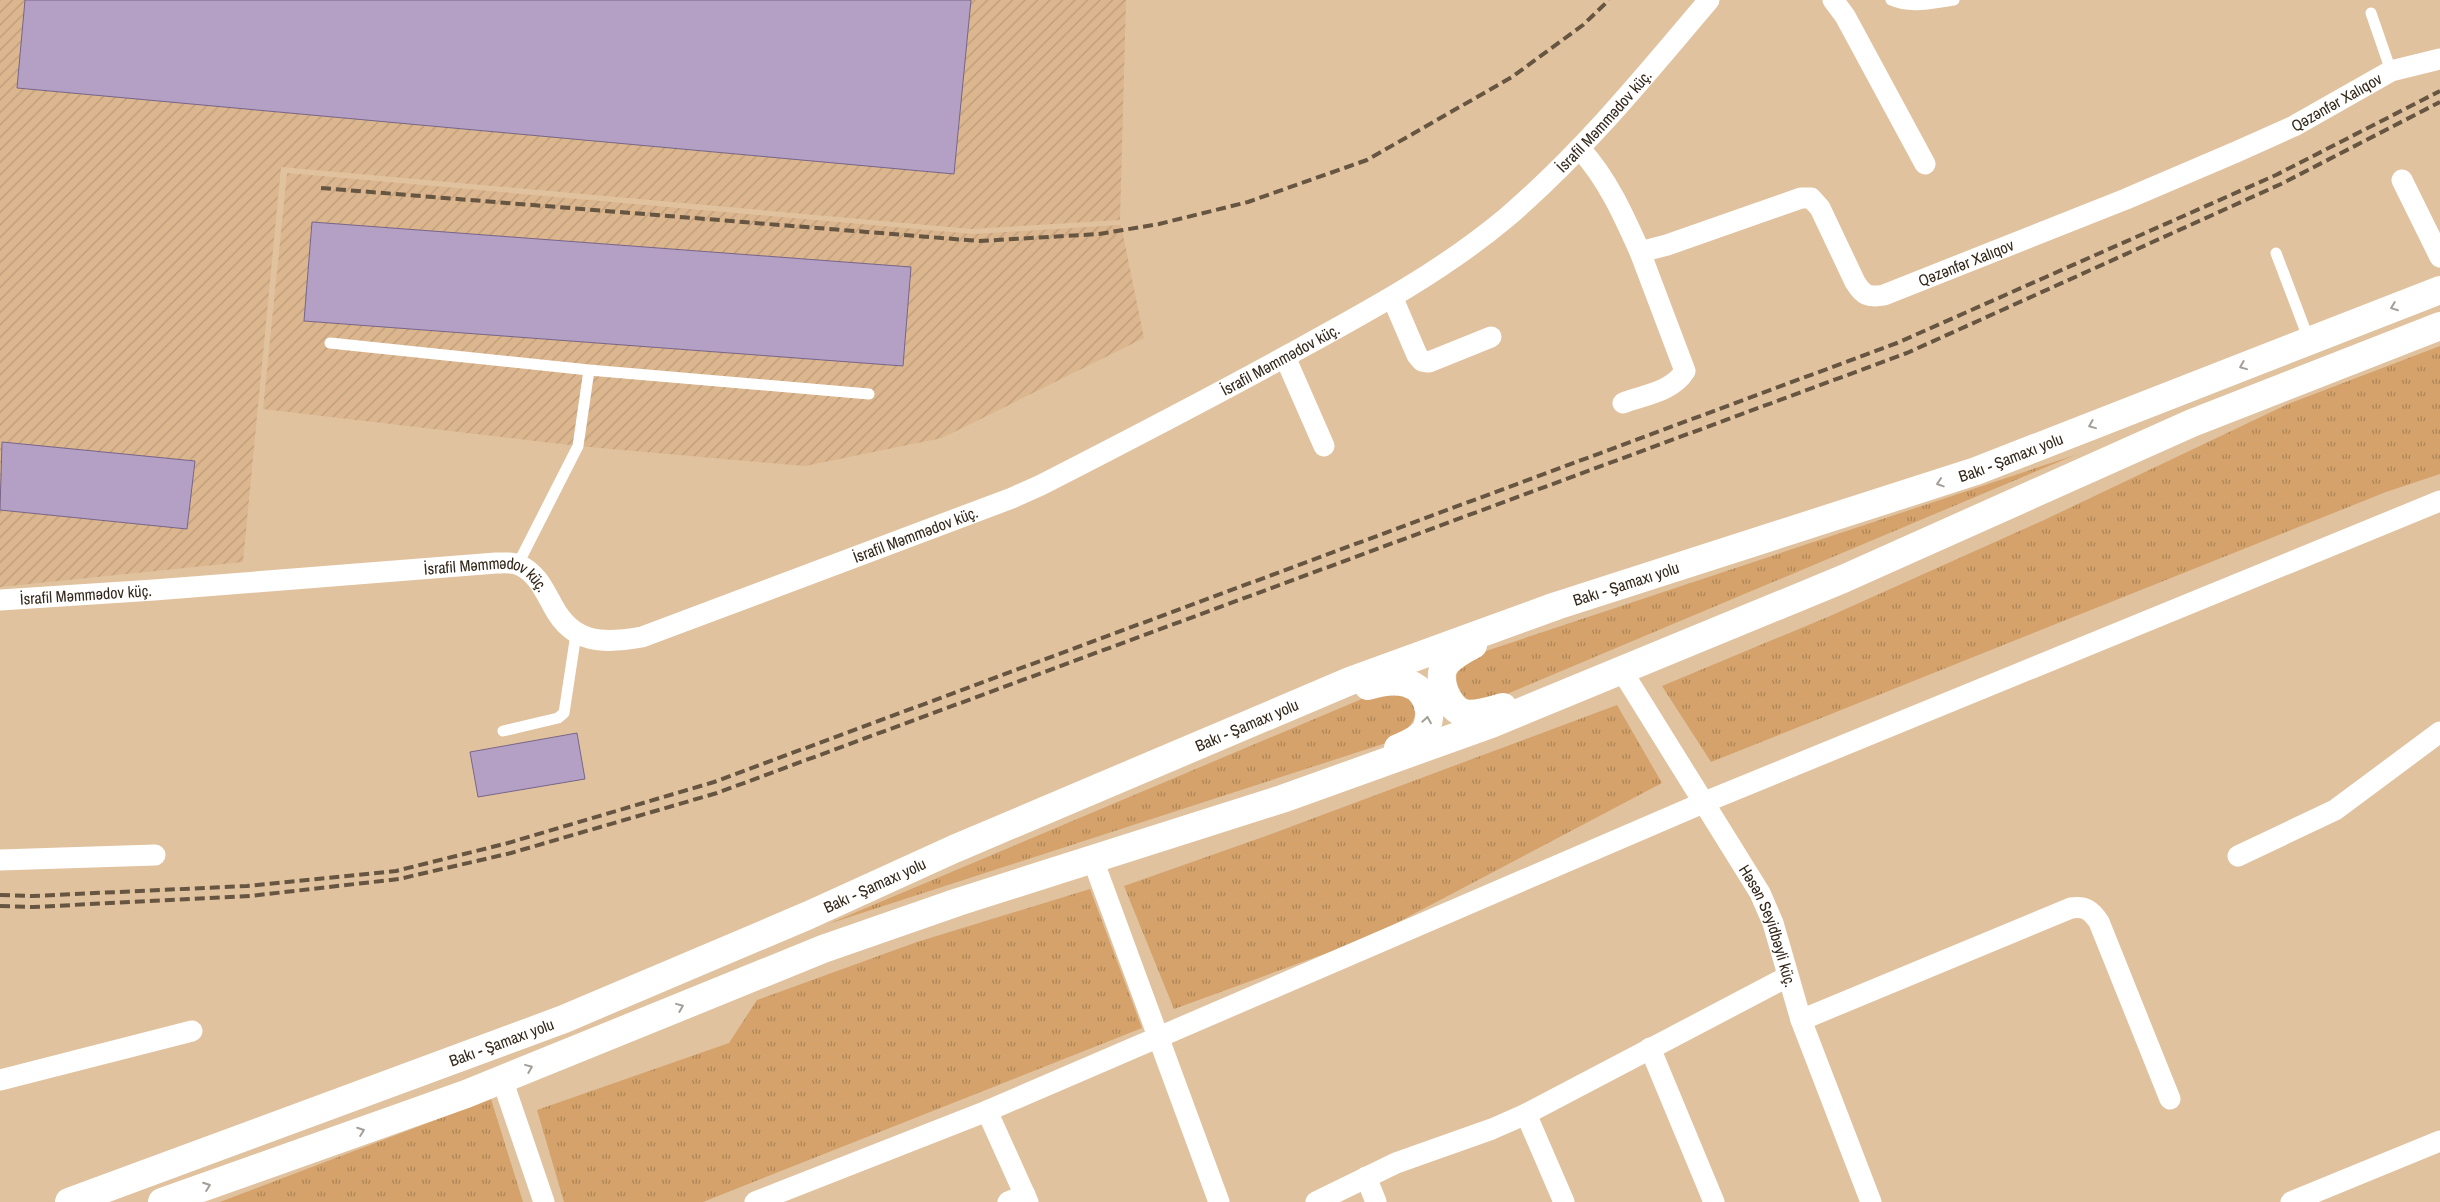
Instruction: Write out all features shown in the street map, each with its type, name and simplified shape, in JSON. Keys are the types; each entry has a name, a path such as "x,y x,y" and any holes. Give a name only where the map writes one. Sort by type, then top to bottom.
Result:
{"highway":[{"name":"Bakı - Şamaxı yolu","path":"69,1202 564,1019 809,916 954,849 1350,681 1556,606 1976,471 2440,290"},
{"name":"Bakı - Şamaxı yolu","path":"162,1202 466,1094 823,949 958,902 1282,799 1491,724 1843,580 2192,423 2440,326"},
{"path":"1556,606 1472,645 1454,656 1444,666 1442,681 1446,695 1454,707 1462,712 1473,713 1589,684"},
{"path":"1260,720 1392,680 1414,685 1422,692 1428,704 1430,717 1425,731 1416,740 1282,799"}],"street":[{"name":"İsrafil Məmmədov küç.","path":"0,600 154,590 496,562 518,564 533,574 545,589 562,622 576,634 596,640 619,641 642,637 1012,498 1106,452 1393,298 1454,258 1506,218 1580,149 1709,0"},
{"path":"1834,0 1845,16 1925,164"},
{"name":"Qəzənfər Xalıqov","path":"1640,252 1667,246 1801,198 1811,198 1820,208 1862,293 1872,298 1884,295 2126,199 2294,126 2391,72 2440,59"},
{"path":"1580,149 1604,180 1640,252 1685,372 1679,382 1671,386 1623,402"},
{"path":"2402,180 2440,257"},
{"path":"1393,298 1416,355 1422,361 1429,362 1491,337"},
{"path":"1285,357 1324,446"},
{"path":"755,1202 987,1111 1705,802 2440,501"},
{"name":"Həsən Seyidbəyli küç.","path":"1622,671 1760,893 1773,923 1787,977 1801,1020 1871,1202"},
{"path":"2238,856 2335,810 2440,732"},
{"path":"0,860 155,855"},
{"path":"1093,860 1220,1202"},
{"path":"1801,1020 2071,908 2082,907 2092,912 2099,922 2170,1099"},
{"path":"1316,1202 1396,1163 1492,1129 1526,1114 1787,977"},
{"path":"0,1080 192,1031"},
{"path":"1650,1048 1714,1202"},
{"path":"502,1079 544,1202"},
{"path":"987,1111 1020,1200"},
{"path":"1526,1114 1564,1202"},
{"path":"2291,1202 2440,1141"},
{"path":"1366,1177 1376,1202"}],"lane":[{"path":"1891,0 1901,4 1918,6 1954,0"},
{"path":"2371,13 2391,72"},
{"path":"2276,253 2309,340"},
{"path":"330,343 589,370 869,394"},
{"path":"518,564 578,446 589,370"},
{"path":"504,731 558,718 564,713 576,634"}],"shaded area":[{"path":"0,0 1126,0 1120,220 972,229 281,167 243,562 0,587"},
{"path":"287,173 973,234 1121,225 1144,338 942,438 805,466 578,446 263,409"}],"green space":[{"path":"2440,346 2440,474 2386,492 1711,762 1662,686 1830,616 2042,521 2288,404"},
{"path":"2075,455 1502,696 1482,702 1475,702 1463,694 1457,683 1458,670 1462,665 1486,651"},
{"path":"1396,691 1411,701 1415,710 1415,716 1409,726 1389,742 828,924 1376,693"},
{"path":"1617,705 1662,783 1368,938 1174,1009 1124,886 1263,837"},
{"path":"1090,889 1142,1028 703,1202 564,1202 537,1110 729,1043 757,1000 917,942"},
{"path":"491,1099 523,1202 220,1202"}],"building":[{"path":"25,0 971,0 954,174 17,88"},
{"path":"312,222 911,267 903,366 304,321"},
{"path":"2,442 195,461 187,529 0,510"},
{"path":"577,733 585,779 478,797 470,752"}],"railway":[{"path":"321,188 979,241 1099,234 1159,224 1248,202 1367,160 1512,77 1583,25 1609,0"},
{"path":"0,895 32,896 247,886 396,871 508,843 714,782 1897,343 2276,175 2440,91"},
{"path":"0,906 33,907 250,896 399,879 511,853 717,793 1907,353 2281,184 2440,102"}]}
